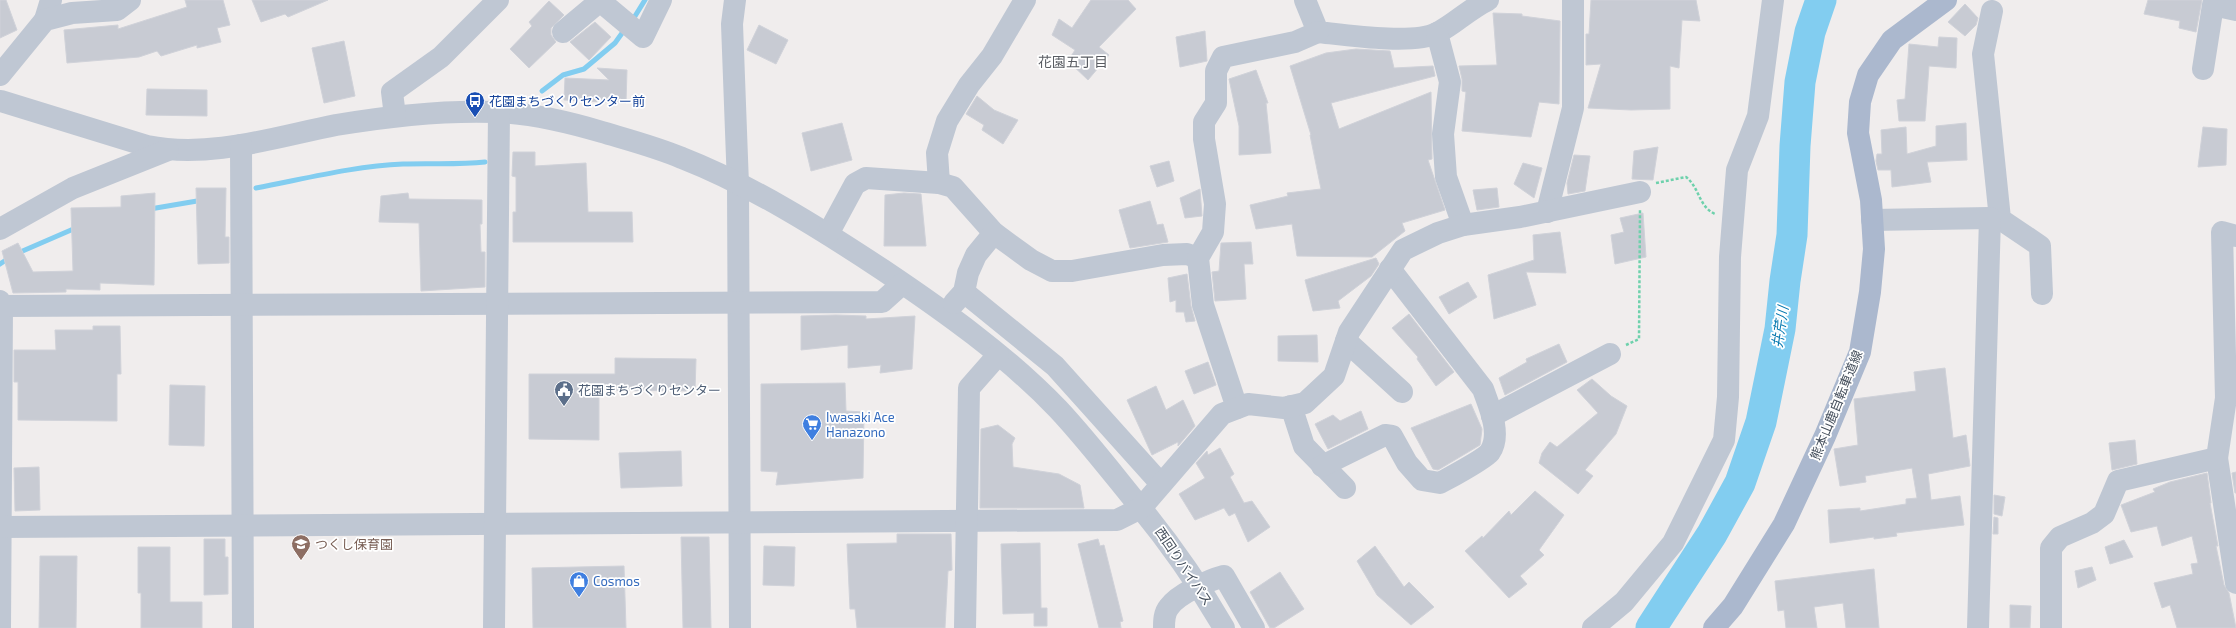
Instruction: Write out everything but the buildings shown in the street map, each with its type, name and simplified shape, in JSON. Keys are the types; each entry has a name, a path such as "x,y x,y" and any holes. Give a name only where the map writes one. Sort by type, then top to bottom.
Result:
{"main road":[{"name":"熊本山鹿自転車道線","path":"1714,628 1733,606 1784,524 1825,436 1860,352 1871,285 1874,249 1871,200 1858,133 1860,102 1868,75 1892,40 1946,0"}],"street":[{"path":"0,75 48,10 72,13 117,10 130,0"},
{"path":"395,116 392,92 441,57 498,0"},
{"path":"563,32 600,1 643,37 661,0"},
{"path":"735,0 732,24 738,185 740,628"},
{"path":"939,183 937,153 947,121 969,85 992,56 1025,0"},
{"path":"1304,0 1318,32"},
{"path":"1237,408 1203,305 1198,258 1214,232 1215,204 1204,122 1216,103 1216,71 1223,57 1295,42 1318,32 1367,37 1422,38 1436,33 1475,6 1488,0"},
{"path":"1547,212 1573,108 1573,0"},
{"path":"1593,628 1624,602 1673,543 1724,440 1728,397 1730,257 1737,170 1758,116 1773,0"},
{"path":"2203,69 2213,5 2236,10"},
{"path":"1978,628 1995,219 1983,54 1992,11"},
{"path":"1436,33 1450,82 1443,134 1446,178 1463,226"},
{"path":"2,101 140,144 168,150"},
{"name":"西回りバイパス","path":"168,150 241,145 338,125 395,116 448,111 499,112 544,117 647,144 685,159 738,185 828,234 945,312 998,355 1057,408 1123,484 1141,508 1156,524 1200,586 1224,628"},
{"path":"494,628 499,112"},
{"path":"241,145 240,304 243,628"},
{"path":"0,229 73,188 168,150"},
{"path":"828,234 855,184 866,178 939,183 953,187 994,233 1030,260 1052,271 1072,271 1162,255 1187,254 1198,258"},
{"path":"0,527 496,522 966,522 1117,520 1141,508 1222,414 1248,404 1284,408 1305,403 1334,376 1349,332 1402,250 1438,233 1463,226 1547,212 1640,192"},
{"path":"1872,220 1995,219 2040,246 2042,294"},
{"path":"2236,236 2222,232 2231,394 2217,458 2236,583"},
{"path":"945,312 964,292 968,273 976,255 994,233"},
{"path":"1322,466 1385,435 1392,436 1407,463 1422,480 1440,483 1490,452 1495,437 1492,416 1482,389 1390,269"},
{"path":"0,628 1,303 498,304 882,302 902,284"},
{"path":"964,292 1055,366 1161,484"},
{"path":"1346,341 1402,392"},
{"path":"1492,416 1610,354"},
{"path":"965,628 969,388 998,355"},
{"path":"1291,406 1304,446 1345,488"},
{"path":"2051,628 2051,548 2060,537 2092,523 2104,514 2118,481 2217,458"},
{"path":"1164,628 1164,616 1169,606 1200,586 1213,579 1224,576 1254,628"}],"path":[{"path":"1610,354 1639,339 1640,192 1659,181 1686,177 1693,182 1704,207 1713,213 1733,217"}],"waterway":[{"path":"632,21 645,0"},
{"name":"井芹川","path":"1651,628 1712,534 1740,483 1761,422 1780,329 1792,235 1795,146 1800,82 1810,32 1821,0"},
{"path":"542,91 563,75 584,69 615,43 625,29"},
{"path":"256,188 366,167 403,164 455,164 485,162"},
{"path":"150,209 203,200"},
{"path":"18,253 78,227"},
{"path":"0,264 9,258"}],"place":[{"name":"花園まちづくりセンター前","path":"475,118"},
{"name":"花園まちづくりセンター","path":"564,407"},
{"name":"Iwasaki Ace Hanazono","path":"812,441"},
{"name":"つくし保育園","path":"301,561"},
{"name":"Cosmos","path":"579,598"}],"district":[{"name":"花園五丁目","path":"1073,62"}]}
